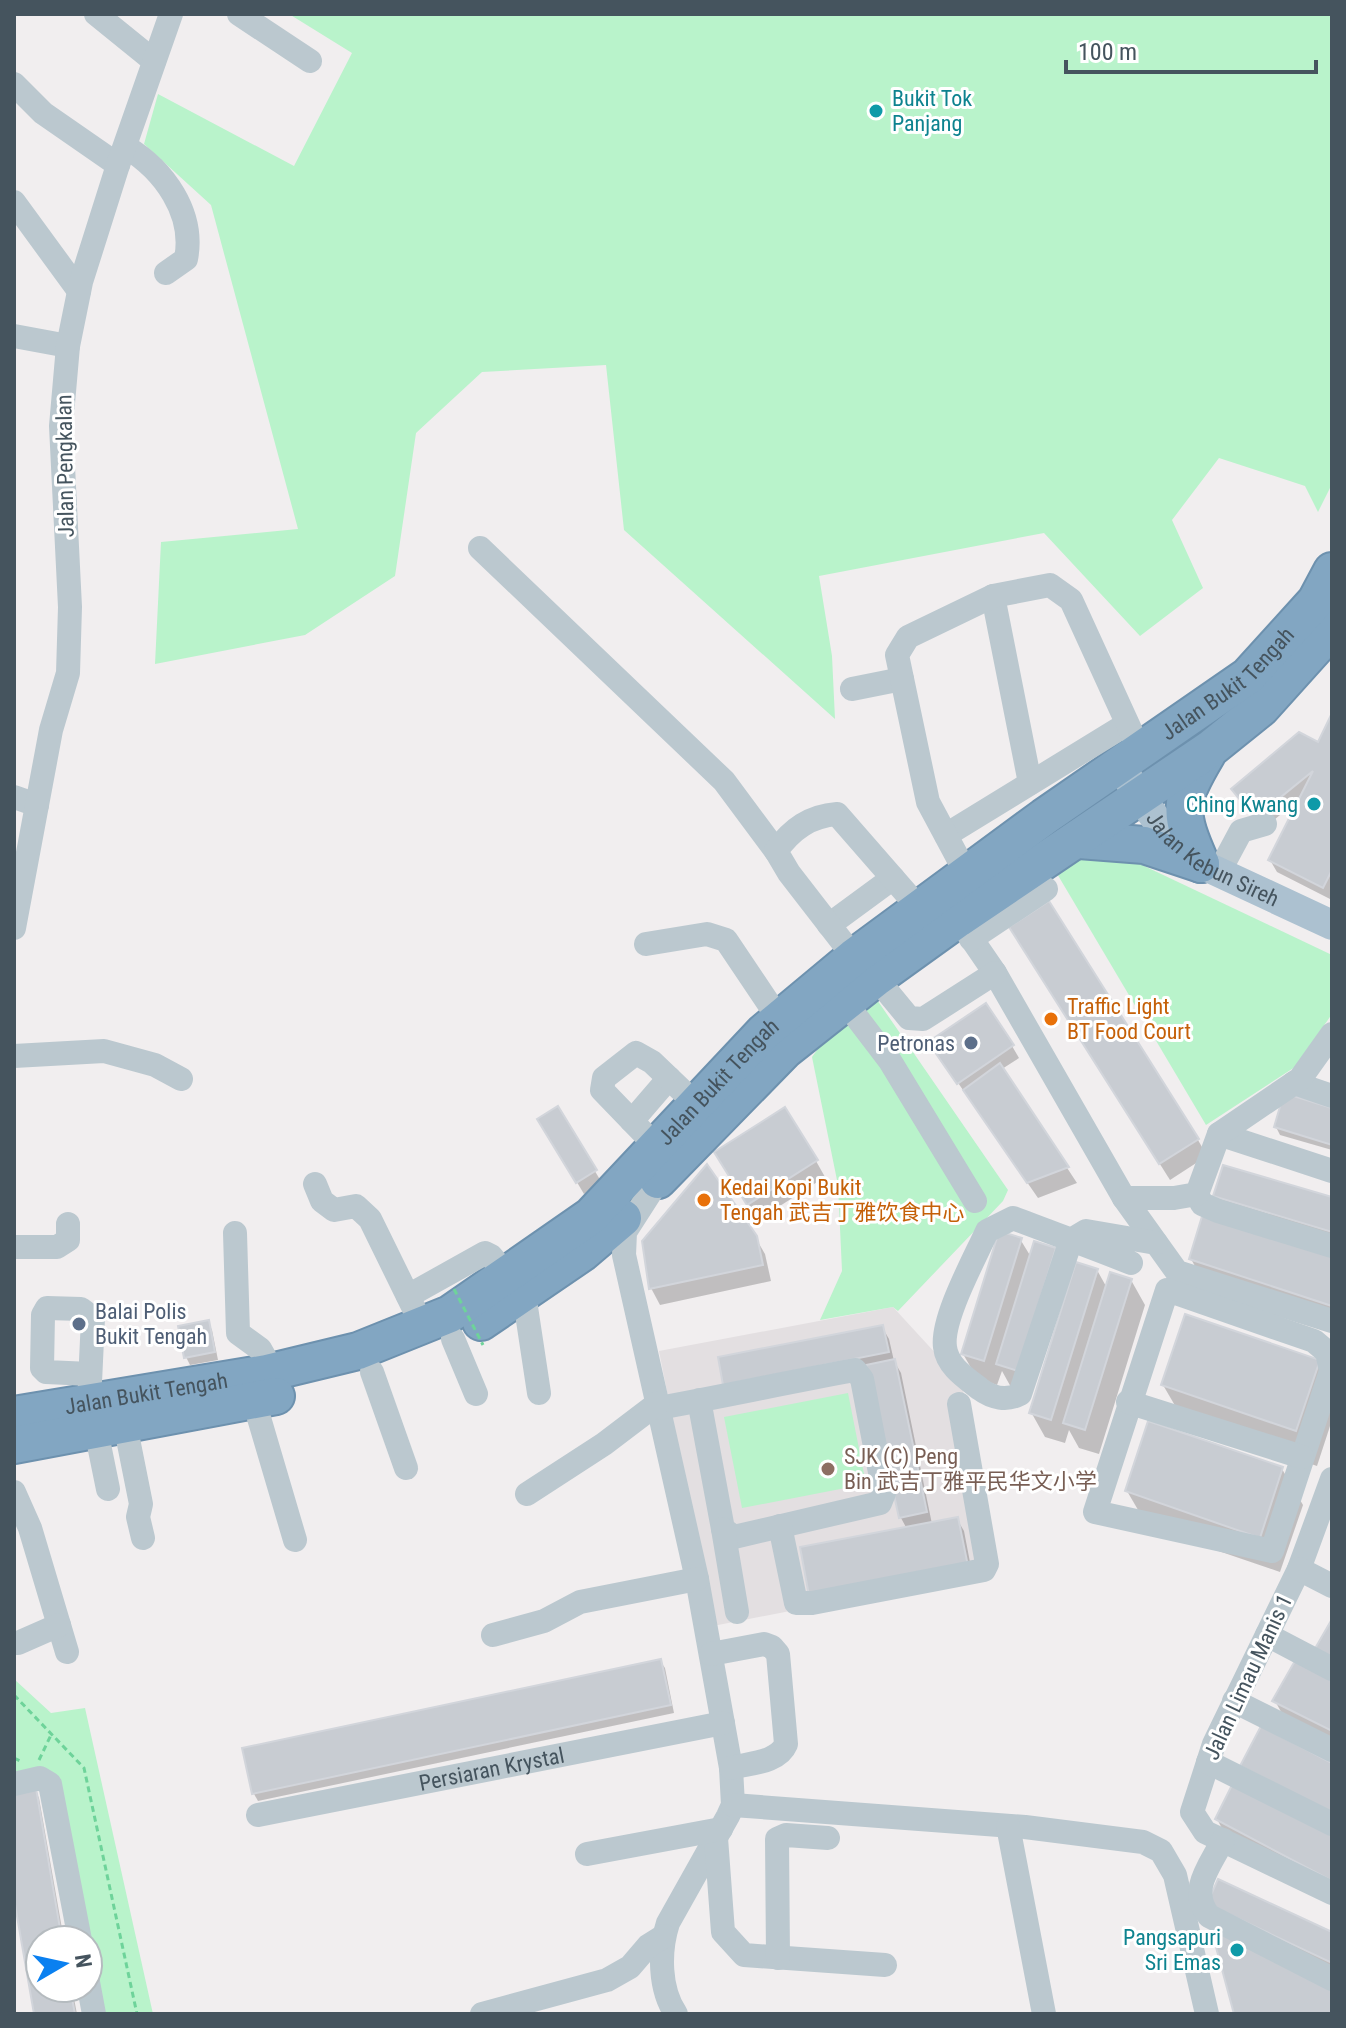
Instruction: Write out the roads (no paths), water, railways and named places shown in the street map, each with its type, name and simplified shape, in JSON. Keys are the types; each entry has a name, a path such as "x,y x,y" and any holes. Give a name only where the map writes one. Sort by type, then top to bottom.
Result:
{"highway":[{"name":"Jalan Bukit Tengah","path":"515,1285 591,1216 658,1163 785,1050 845,1002 865,968 919,908 1129,747 1248,676 1316,601 1332,571"},
{"name":"Jalan Bukit Tengah","path":"14,1415 100,1408 372,1372 441,1326 450,1314 582,1253 615,1227 696,1104 779,1019 865,968 965,929 1079,840 1210,749 1261,708 1332,629"},
{"path":"1210,749 1188,786 1183,812 1188,834 1210,868"},
{"path":"1079,840 1144,845 1210,868"},
{"name":"Jalan Bukit Tengah","path":"264,1386 358,1351 441,1326"},
{"name":"Jalan Bukit Tengah","path":"14,1445 100,1408"}],"main road":[{"name":"Jalan Kebun Sireh","path":"1129,747 1139,797 1166,834 1210,868 1330,918"}],"street":[{"path":"96,14 154,61"},
{"name":"Jalan Pengkalan","path":"14,928 26,801 68,673 70,607 61,448 68,346 79,291 171,14"},
{"path":"239,14 310,61"},
{"path":"14,84 43,113 122,156 146,159 165,180 184,217 190,241 186,259 166,273"},
{"path":"14,202 79,291"},
{"path":"14,336 68,346"},
{"path":"480,548 724,781 829,925 909,1018 923,1019 995,973"},
{"path":"946,835 1030,783 1129,747 1071,600 1050,585 993,596 908,637 897,655 928,802 966,873"},
{"path":"993,596 1030,783"},
{"path":"852,689 902,679"},
{"path":"776,851 788,834 818,815 837,814 919,908"},
{"path":"1210,868 1241,831 1265,824"},
{"path":"829,925 893,878"},
{"path":"1046,889 965,929 995,973 1124,1198 1177,1272 1332,1321"},
{"path":"646,944 707,934 726,940 779,1019"},
{"path":"845,1002 890,1061 975,1201"},
{"path":"1332,1034 1300,1079 1219,1134 1197,1194 1202,1204 1218,1211 1332,1246"},
{"path":"14,1056 104,1051 155,1065 181,1079"},
{"path":"676,2014 670,2005 662,1975 664,1936 668,1923 733,1805 731,1768 697,1579 624,1255 625,1232 658,1163 632,1121 602,1090 604,1078 636,1053 652,1062 696,1104"},
{"path":"632,1121 669,1078"},
{"path":"1294,1083 1332,1096"},
{"path":"1219,1134 1332,1171"},
{"path":"315,1184 322,1201 334,1210 356,1206 370,1219 441,1326 476,1394"},
{"path":"1124,1198 1174,1198 1197,1194"},
{"path":"1131,1263 1071,1240 1013,1218 987,1231 947,1322 945,1348 954,1369 985,1392 1004,1399 1020,1394 1071,1240 1086,1231 1156,1243"},
{"path":"14,1247 57,1247 68,1240 68,1224"},
{"path":"235,1233 238,1333 260,1349 264,1386 295,1540"},
{"path":"582,1253 600,1252 631,1293"},
{"path":"515,1285 539,1393"},
{"path":"1272,1551 1331,1371 1327,1352 1314,1341 1167,1290 1128,1402 1095,1512 1272,1551 1301,1563 1332,1586"},
{"path":"527,1494 658,1405 855,1370 862,1379 884,1493 880,1503 734,1537 723,1529"},
{"path":"372,1372 406,1468"},
{"path":"699,1400 737,1612"},
{"path":"1128,1402 1302,1457"},
{"path":"780,1526 796,1603 812,1603 984,1570 987,1564 959,1404"},
{"path":"100,1408 108,1489"},
{"path":"100,1408 141,1504 138,1517 143,1538"},
{"name":"Jalan Limau Manis 1","path":"1332,1479 1301,1563 1208,1762 1192,1812 1205,1832 1332,1893"},
{"path":"14,1492 30,1528 67,1652"},
{"path":"493,1635 544,1621 580,1602 697,1579"},
{"path":"18,1643 59,1625"},
{"path":"1267,1635 1332,1669"},
{"path":"711,1654 764,1644 778,1654 786,1744 783,1752 770,1759 731,1768"},
{"path":"1234,1701 1332,1750"},
{"name":"Persiaran Krystal","path":"258,1815 723,1723"},
{"path":"1208,1762 1332,1824"},
{"path":"14,1784 40,1778 50,1784 77,1924"},
{"path":"733,1805 1008,1826 1114,1836 1143,1842 1161,1851 1175,1875 1207,2014"},
{"path":"1008,1826 1044,2014"},
{"path":"587,1854 718,1834"},
{"path":"718,1834 723,1932 744,1955 885,1965"},
{"path":"778,1958 777,1839 786,1835 828,1838"},
{"path":"1223,1840 1199,1890 1199,1904 1209,1916 1332,1979"},
{"path":"482,2014 607,1980 630,1967 648,1946 664,1936"}],"place":[{"name":"Bukit Tok Panjang","path":"876,111"},
{"name":"Ching Kwang","path":"1314,804"},
{"name":"Traffic Light BT Food Court","path":"1051,1019"},
{"name":"Petronas","path":"971,1043"},
{"name":"Kedai Kopi Bukit Tengah 武吉丁雅饮食中心","path":"704,1200"},
{"name":"Balai Polis Bukit Tengah","path":"79,1324"},
{"name":"SJK (C) Peng Bin 武吉丁雅平民华文小学","path":"828,1469"},
{"name":"Pangsapuri Sri Emas","path":"1237,1950"}]}
